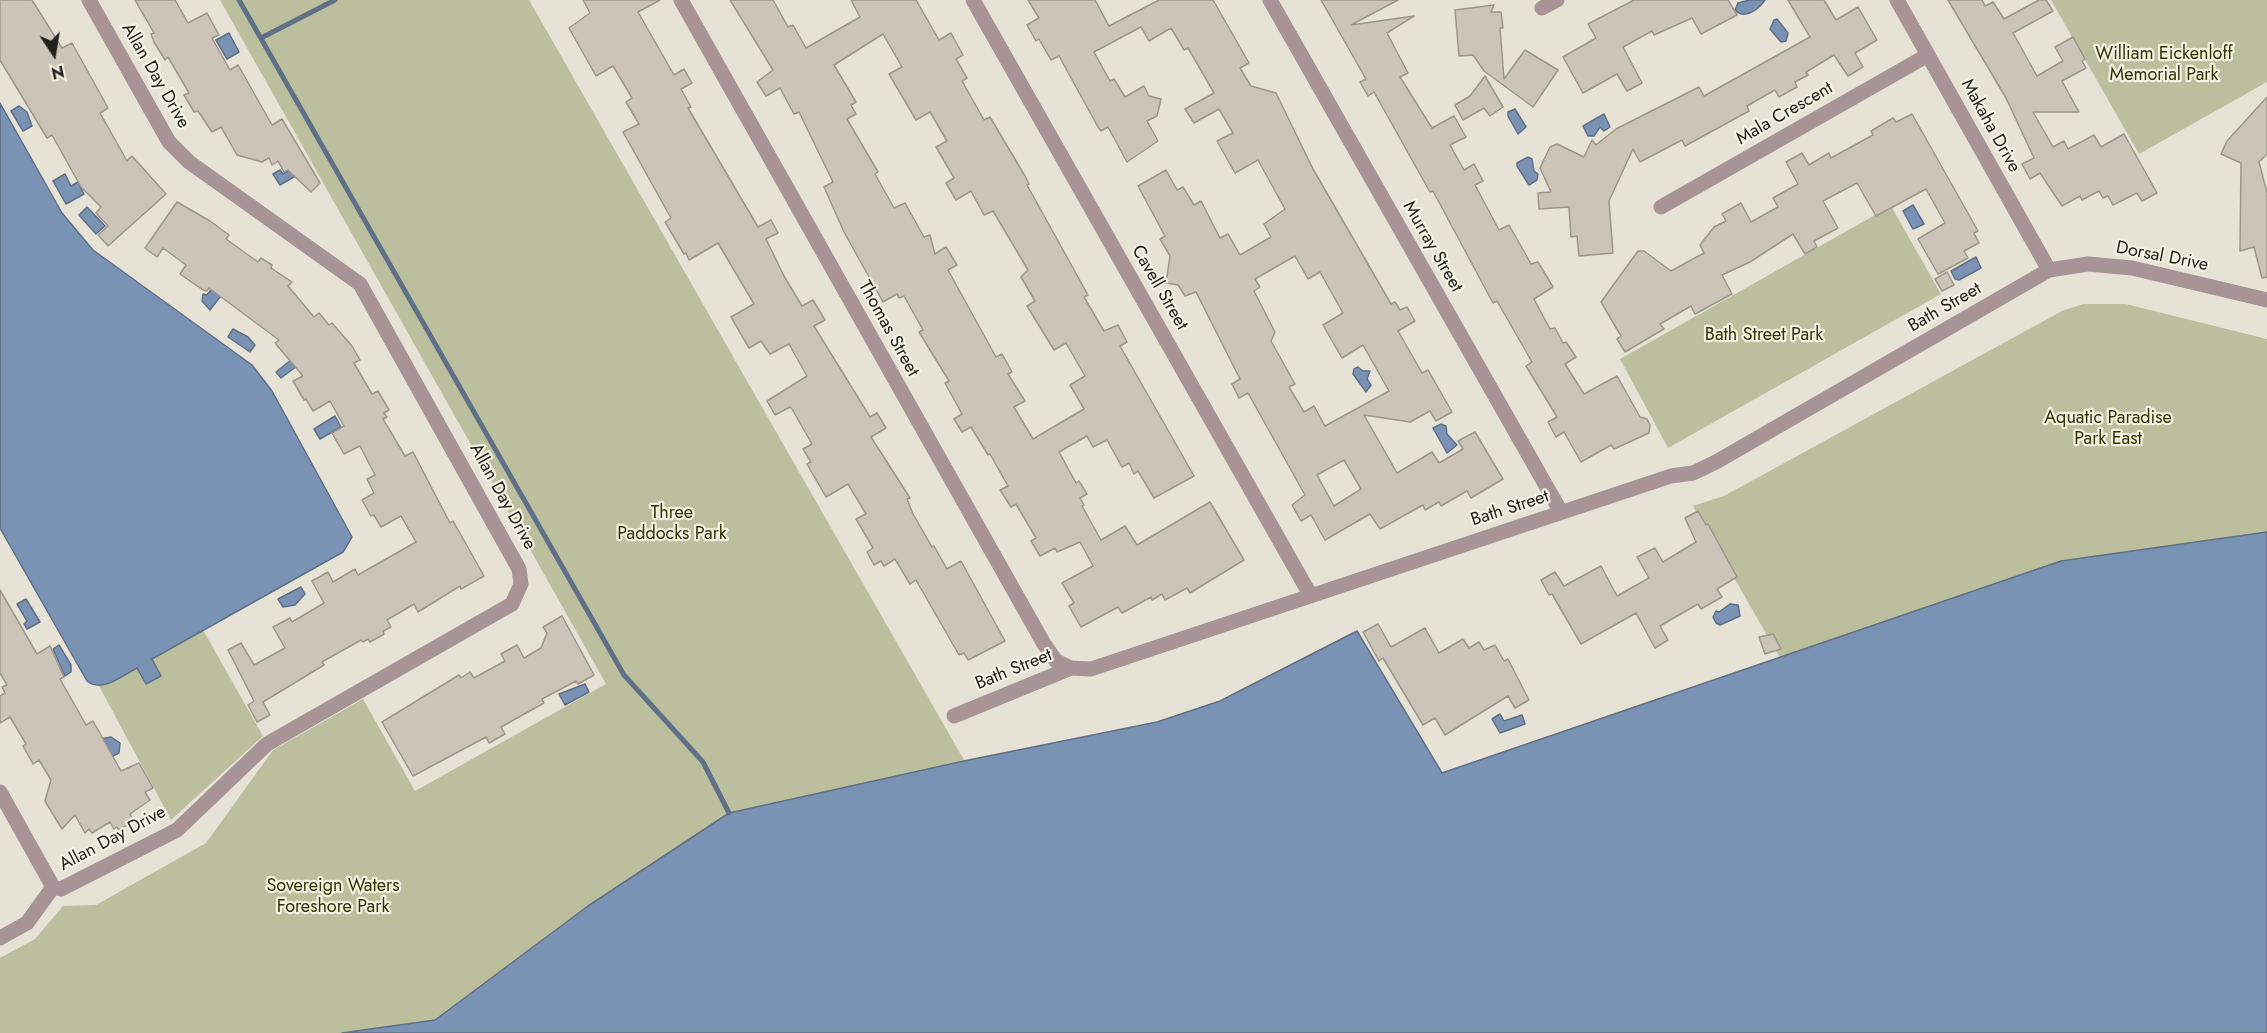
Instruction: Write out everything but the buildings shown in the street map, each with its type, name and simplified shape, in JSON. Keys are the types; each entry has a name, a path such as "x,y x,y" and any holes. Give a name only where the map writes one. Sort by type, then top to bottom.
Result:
{"street":[{"name":"Allan Day Drive","path":"0,938 27,923 53,887 62,889 170,835 213,798 267,744 512,604 521,584 519,569 360,284 189,162 170,142 89,0"},
{"name":"Thomas Street","path":"681,0 1044,644 1056,661 1071,668"},
{"name":"Cavell Street","path":"973,0 1311,596"},
{"name":"Murray Street","path":"1270,0 1561,512"},
{"path":"1542,8 1557,0"},
{"name":"Makaha Drive","path":"1897,0 2049,270"},
{"name":"Mala Crescent","path":"1661,207 1928,55"},
{"name":"Dorsal Drive","path":"2049,270 2088,264 2132,268 2267,300"},
{"name":"Bath Street","path":"954,716 1071,668 1091,669 1671,476 1693,473 1716,462 2049,270"},
{"path":"0,792 53,887"}],"green space":[{"path":"220,0 529,0 964,760 1157,722 1220,701 1357,631 783,1033 0,1033 0,958 35,939 63,906 96,905 206,843 273,750 363,699 415,791 606,684"},
{"name":"William Eickenloff Memorial Park","path":"2051,0 2267,0 2267,82 2139,154"},
{"name":"Bath Street Park","path":"1891,206 1941,294 1668,448 1620,359"},
{"name":"Aquatic Paradise Park East","path":"2083,304 2126,304 2267,339 2267,532 2061,561 1780,658 1693,506 1724,496 2062,311"},
{"path":"203,630 263,736 171,820 99,686 137,668 146,683 161,676 152,659"}],"water":[{"path":"1765,0 1759,7 1747,14 1735,10 1738,3"},
{"path":"1777,19 1788,33 1786,41 1781,42 1770,29 1774,20"},
{"path":"229,33 239,52 227,59 216,40"},
{"path":"0,103 62,213 93,250 252,365 272,391 352,537 343,552 152,659 161,676 146,684 137,668 105,684 93,684 87,681 0,528"},
{"path":"19,106 27,112 32,126 23,131 11,111"},
{"path":"1515,109 1526,127 1518,134 1508,116 1508,112"},
{"path":"1604,114 1610,127 1604,131 1600,127 1594,136 1588,136 1583,126"},
{"path":"1528,157 1532,159 1534,171 1538,174 1537,180 1529,185 1517,166 1517,163"},
{"path":"295,167 299,174 280,185 273,174 280,170 283,174"},
{"path":"65,174 71,186 78,182 84,194 66,204 53,181"},
{"path":"1913,205 1924,224 1913,229 1903,211"},
{"path":"87,207 105,226 96,234 79,215"},
{"path":"1976,257 1981,268 1959,280 1955,279 1951,271"},
{"path":"217,282 226,289 210,310 202,301 203,294 207,295"},
{"path":"233,329 248,337 255,345 250,352 228,337"},
{"path":"292,359 297,366 281,378 276,372"},
{"path":"1358,367 1363,371 1370,371 1367,379 1371,385 1366,392 1353,374 1354,369"},
{"path":"335,416 341,427 320,439 314,429"},
{"path":"1441,424 1446,426 1447,434 1457,445 1447,453 1433,428"},
{"path":"2267,532 2267,1033 342,1033 435,1020 588,906 729,813 964,761 1157,722 1220,701 1357,631 1442,773 2061,561"},
{"path":"301,587 305,594 295,605 283,607 278,599"},
{"path":"26,599 40,622 27,629 24,624 27,621 17,604"},
{"path":"1730,604 1738,605 1740,616 1720,625 1716,623 1713,617 1716,611 1719,612"},
{"path":"59,645 71,665 71,672 65,676 53,649"},
{"path":"585,684 589,692 565,705 559,694"},
{"path":"1500,714 1504,721 1522,715 1525,724 1500,733 1492,719"},
{"path":"111,737 120,743 119,753 113,756 100,739"}],"waterway":[{"path":"239,0 624,675 703,762 729,813"},
{"path":"261,38 335,0"}],"park label":[{"name":"Three Paddocks Park","path":"672,524"},
{"name":"Sovereign Waters Foreshore Park","path":"333,897"}]}
